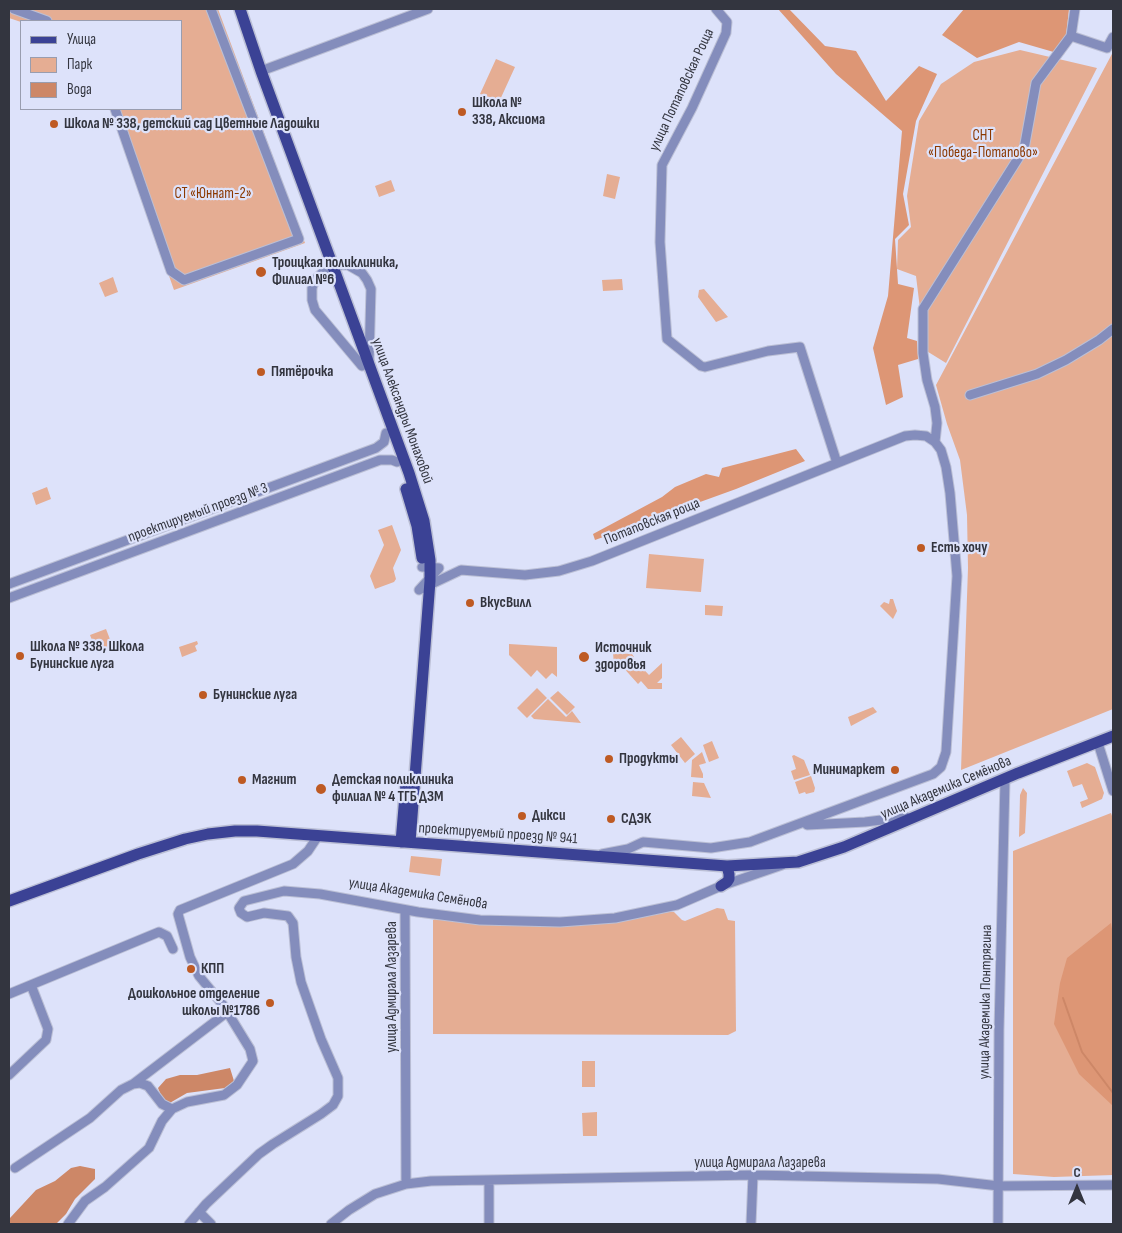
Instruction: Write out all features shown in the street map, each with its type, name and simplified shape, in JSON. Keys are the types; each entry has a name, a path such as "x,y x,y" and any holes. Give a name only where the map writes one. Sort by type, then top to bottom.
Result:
{"main road":[{"name":"улица Александры Монаховой","path":"232,9 274,128 330,267"},
{"name":"улица Александры Монаховой","path":"240,9 365,365 418,501 427,538 426,567 420,612 405,842"},
{"name":"улица Александры Монаховой","path":"365,365 415,519 426,567"},
{"name":"улица Академика Семёнова","path":"584,855 727,866 790,863 830,852 1113,736"},
{"name":"проектируемый проезд № 941","path":"9,901 138,854 185,839 208,834 257,831 584,855"},
{"path":"721,886 729,879 730,874 727,866"}],"street":[{"path":"14,9 44,20"},
{"path":"115,110 172,271 184,280 299,239 211,9"},
{"path":"261,71 428,9"},
{"name":"улица Потаповская Роща","path":"716,9 727,22 726,33 692,108 662,164 660,242 667,339 701,366 705,367 768,351 800,347 837,463"},
{"path":"584,855 619,851 642,842 711,848 757,840 933,774 941,767 946,756 956,620 957,567 946,467 941,450 935,442 936,415 927,380 923,353 923,309 1024,148 1036,83 1072,36 1075,9"},
{"path":"1072,36 1107,48 1113,37"},
{"path":"348,265 355,268 368,280 371,289 365,365 315,310 312,300 312,288 315,280 330,267 348,265"},
{"path":"970,395 1037,374 1066,360 1113,329"},
{"name":"проектируемый проезд № 3","path":"9,584 376,448 384,442 386,432"},
{"name":"Потаповская роща","path":"426,567 439,568 418,590 461,570 525,575 559,571 592,561 910,435 926,436 935,442"},
{"name":"проектируемый проезд № 3","path":"9,598 380,460 387,459 397,462"},
{"path":"1098,743 1109,762 1113,791"},
{"name":"улица Академика Понтрягина","path":"998,1224 999,1030 1005,780"},
{"path":"839,810 835,813 836,818 842,822"},
{"path":"796,826 898,819 928,812"},
{"path":"68,1224 85,1201 105,1187 149,1148 162,1121 172,1109 187,1102 224,1095 237,1085 253,1061 250,1050 224,1009 199,976 190,957 177,916 178,913 188,907 293,864 308,851 318,836"},
{"name":"улица Академика Семёнова","path":"199,1212 259,1154 333,1105 338,1096 338,1078 321,1040 301,982 296,957 293,923 288,916 264,913 247,917 241,913 239,908 244,900 284,891 361,900 405,910 480,920 569,922 615,918 660,909 693,900 721,886 790,863"},
{"name":"улица Адмирала Лазарева","path":"405,910 406,1184"},
{"path":"9,994 159,932 167,936 173,949"},
{"path":"9,1074 46,1040 48,1030 30,985"},
{"path":"15,1168 90,1118 121,1090 133,1084 224,1009"},
{"path":"133,1084 148,1086 162,1104 172,1109"},
{"path":"751,1224 753,1175"},
{"name":"улица Адмирала Лазарева","path":"331,1224 375,1194 406,1184 431,1181 753,1175 938,1179 999,1186 1113,1185"},
{"path":"489,1180 489,1224"},
{"path":"189,1224 199,1212 211,1224"}],"green space":[{"name":"СТ «Юннат-2»","path":"9,9 218,9 305,243 174,290 110,110 182,110 182,20 20,20 20,22 9,18"},
{"name":"СНТ «Победа-Потапово»","path":"1020,50 1097,68 946,363 925,350 916,276 897,269 898,240 911,227 907,196 919,121 941,84 974,62"},
{"path":"1113,52 1113,709 961,770 968,568 967,515 960,460 936,385"},
{"path":"496,59 515,67 499,102 480,94"},
{"path":"607,174 620,177 615,199 603,196"},
{"path":"391,180 395,191 379,197 375,186"},
{"path":"113,277 118,292 105,297 99,283"},
{"path":"622,279 623,290 603,291 602,280"},
{"path":"704,289 728,317 716,322 698,297 699,290"},
{"path":"47,487 51,499 36,505 32,493"},
{"path":"392,525 401,550 393,568 396,579 394,582 375,589 370,576 384,545 378,530"},
{"path":"649,554 704,559 701,592 646,588"},
{"path":"890,599 893,599 897,611 893,619 880,606 884,602 889,604"},
{"path":"705,605 723,606 722,616 705,615"},
{"path":"106,629 113,647 97,653 90,635"},
{"path":"197,641 198,644 195,646 197,651 182,657 179,647"},
{"path":"509,644 557,647 557,677 552,673 546,679 537,670 531,677 509,655"},
{"path":"613,653 632,654 633,658 649,675 662,663 662,678 657,683 662,683 662,689 648,689 641,681 638,684 621,665 617,668 614,664"},
{"path":"537,688 547,698 527,718 517,708"},
{"path":"558,691 575,707 567,715 550,698"},
{"path":"548,699 566,717 572,711 581,723 534,719 531,716"},
{"path":"873,707 877,712 851,726 848,717"},
{"path":"681,737 695,754 685,763 671,745"},
{"path":"712,741 719,758 709,762 703,745"},
{"path":"702,752 706,763 699,765 703,778 691,777 692,760"},
{"path":"794,755 804,760 810,775 794,780 791,771 796,769 792,756"},
{"path":"1087,763 1095,767 1104,793 1102,799 1082,808 1080,802 1088,799 1082,784 1073,787 1067,771"},
{"path":"811,776 815,788 814,792 799,794 795,782"},
{"path":"693,782 704,783 711,798 692,796"},
{"path":"1023,788 1027,793 1025,833 1019,837 1020,795"},
{"path":"1111,813 1113,819 1113,1175 1054,1177 1013,1174 1013,851"},
{"path":"411,856 442,859 440,876 409,872"},
{"path":"717,908 724,909 728,920 735,921 736,1031 728,1035 433,1034 433,920 435,919 569,925 614,922 674,912 685,921"},
{"path":"582,1061 595,1061 595,1087 582,1087"},
{"path":"597,1112 597,1136 583,1136 582,1113"}],"shaded area":[{"path":"778,9 789,9 825,46 856,51 886,101 919,66 937,74 916,121 903,194 909,225 895,239 898,284 914,288 907,338 917,341 918,359 898,365 903,397 886,405 873,348 888,296 902,131 836,74"},
{"path":"964,9 1069,9 1064,55 1019,42 977,58 942,35"},
{"path":"796,449 805,461 736,489 595,540 593,534 662,497 675,487 706,474 719,477 722,468"},
{"path":"1111,923 1113,935 1113,1106 1079,1074 1054,1024 1060,983 1067,958"}],"water":[{"path":"230,1068 234,1081 225,1088 187,1093 168,1104 163,1100 158,1088 166,1079 180,1075 197,1075"},
{"path":"80,1166 95,1169 95,1179 75,1199 66,1214 56,1224 9,1224 10,1218 36,1190 55,1181 71,1168"}],"waterway":[{"path":"1063,998 1082,1052 1113,1093"}],"place":[{"name":"Школа № 338, Аксиома","path":"462,112"},
{"name":"Школа № 338, детский сад Цветные Ладошки","path":"54,124"},
{"name":"Троицкая поликлиника, Филиал №6","path":"261,272"},
{"name":"Пятёрочка","path":"261,372"},
{"name":"Есть хочу","path":"921,548"},
{"name":"ВкусВилл","path":"470,603"},
{"name":"Школа № 338, Школа Бунинские луга","path":"20,656"},
{"name":"Источник здоровья","path":"584,657"},
{"name":"Бунинские луга","path":"203,695"},
{"name":"Продукты","path":"609,759"},
{"name":"Минимаркет","path":"895,770"},
{"name":"Магнит","path":"242,780"},
{"name":"Детская поликлиника филиал № 4 ТГБ ДЗМ","path":"321,789"},
{"name":"Дикси","path":"522,816"},
{"name":"СДЭК","path":"611,819"},
{"name":"КПП","path":"191,969"},
{"name":"Дошкольное отделение школы №1786","path":"270,1003"}]}
